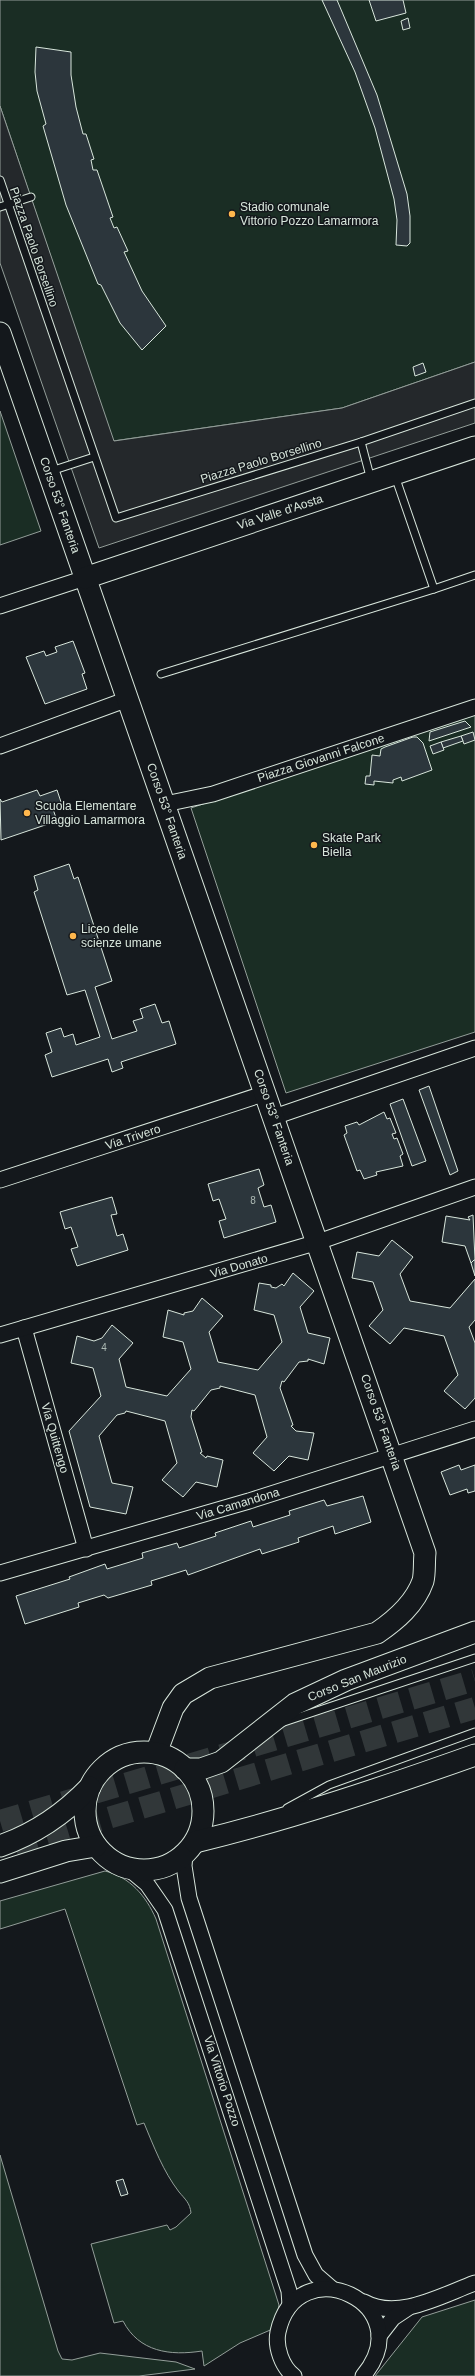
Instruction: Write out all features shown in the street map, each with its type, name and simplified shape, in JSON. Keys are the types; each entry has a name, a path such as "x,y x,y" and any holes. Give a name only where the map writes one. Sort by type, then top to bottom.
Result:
{"street":[{"name":"Corso 53° Fanteria","path":"0,333 393,1457 425,1553 423,1581 412,1600 397,1619 377,1633 210,1678 183,1694 173,1708 156,1753"},
{"name":"Via Valle d'Aosta","path":"85,578 475,447"},
{"path":"0,606 85,578"},
{"path":"0,746 128,699"},
{"name":"Piazza Giovanni Falcone","path":"164,804 213,794 475,707"},
{"path":"274,1117 475,1048"},
{"name":"Via Trivero","path":"0,1180 266,1093"},
{"name":"Via Donato","path":"0,1335 318,1242 475,1187"},
{"name":"Via Quittengo","path":"24,1328 86,1549"},
{"name":"Via Camandona","path":"0,1573 86,1549 393,1457 475,1429"},
{"name":"Corso San Maurizio","path":"185,1769 201,1769 213,1766 295,1704 346,1680 475,1632"},
{"path":"0,1846 32,1832 72,1806 90,1787 102,1770 124,1755 140,1752 156,1753 172,1759 185,1769 195,1781 202,1796 203,1812 201,1828 190,1848 173,1863 159,1868 144,1870 129,1869 116,1864 96,1846 88,1832 85,1817 85,1801 90,1787"},
{"path":"190,1848 346,1800 475,1756"},
{"path":"0,1872 66,1851 96,1846"},
{"name":"Via Vittorio Pozzo","path":"190,1848 184,1866 189,1898 305,2255 316,2275 331,2288"},
{"name":"Via Vittorio Pozzo","path":"129,1869 147,1884 165,1910 170,1923 289,2291 290,2305"},
{"path":"294,2376 282,2360 278,2344 281,2320 290,2305 302,2296 316,2290 331,2288 348,2292 376,2309 392,2309 411,2306 475,2283"},
{"path":"363,2302 371,2312 379,2336 378,2351 372,2365 363,2376"},
{"path":"379,2336 393,2318 411,2306"}],"lane":[{"name":"Piazza Paolo Borsellino","path":"0,180 116,518 361,442 475,403"},
{"path":"0,207 31,197"},
{"path":"361,442 372,482"},
{"path":"48,471 94,457"},
{"path":"394,474 434,589"},
{"path":"161,674 475,575"},
{"path":"259,1730 475,1658"},
{"path":"252,1828 329,1785 475,1732"}],"green space":[{"name":"Stadio comunale Vittorio Pozzo Lamarmora","path":"0,0 475,0 475,362 342,408 113,441 0,106"},
{"path":"0,411 41,531 0,545"},
{"path":"475,714 475,1032 286,1093 191,808"},
{"path":"105,1871 122,1878 136,1889 142,1895 156,1919 279,2305 275,2328 240,2343 204,2366 202,2351 178,2353 156,2350 138,2339 123,2321 114,2323 91,2244 167,2225 170,2230 176,2227 191,2213 188,2204 173,2184 155,2150 144,2123 137,2125 65,1909 0,1929 0,1901"},
{"path":"0,2155 58,2351 62,2359 72,2360 100,2353 176,2362 195,2369 139,2376 0,2376"},
{"path":"475,2300 475,2376 375,2376 422,2317"}],"shaded area":[{"path":"0,106 114,441 342,408 475,362 475,423 99,548 0,263"}],"building":[{"path":"322,0 337,0 377,95 407,194 410,216 410,243 407,246 396,245 397,220 394,199 375,128 355,72"},
{"path":"369,0 403,0 406,13 376,21"},
{"path":"408,18 410,28 403,30 401,21"},
{"path":"36,47 71,52 71,75 76,107 83,134 86,134 94,159 91,160 93,170 97,170 113,217 110,218 114,228 117,227 128,251 124,252 142,291 166,326 142,350 120,323 101,285 98,284 66,205 43,126 46,124 37,91 35,72"},
{"path":"423,363 426,372 415,376 413,367"},
{"path":"73,641 85,673 82,674 87,689 45,704 26,657 44,651 46,656 57,652 55,647"},
{"path":"465,721 471,727 429,741 430,732"},
{"path":"473,732 475,740 464,744 461,736"},
{"path":"461,736 463,741 443,748 441,742"},
{"path":"413,737 417,737 423,743 432,770 402,781 401,777 393,780 393,783 374,781 374,785 365,784 366,776 370,776 372,755 380,756 381,749"},
{"path":"441,742 444,750 433,754 430,746"},
{"name":"Scuola Elementare Villaggio Lamarmora","path":"37,790 40,796 57,790 61,802 52,806 57,821 1,840 0,799 2,802"},
{"name":"Liceo delle scienze umane","path":"69,864 74,879 78,877 112,981 95,987 112,1039 137,1031 133,1021 143,1018 140,1009 155,1004 162,1023 169,1021 176,1044 121,1062 123,1068 112,1072 108,1059 52,1077 45,1055 52,1052 46,1033 61,1028 64,1037 73,1034 76,1045 100,1037 85,990 67,995 34,892 38,890 34,876"},
{"path":"429,1086 458,1171 450,1175 419,1090"},
{"path":"403,1099 426,1161 412,1166 390,1104"},
{"path":"384,1112 387,1119 390,1118 396,1133 392,1134 394,1139 397,1138 403,1154 400,1156 403,1166 376,1172 377,1175 364,1179 360,1170 357,1171 344,1135 347,1133 345,1126 357,1122 359,1125"},
{"path":"259,1169 264,1185 258,1188 264,1207 271,1205 276,1222 224,1238 219,1221 226,1219 219,1199 213,1201 208,1184"},
{"path":"112,1197 117,1214 111,1215 117,1236 123,1234 128,1250 77,1266 71,1249 78,1247 71,1227 65,1229 60,1212"},
{"path":"473,1215 475,1260 471,1263 465,1246 442,1242 446,1216 470,1220 468,1217"},
{"path":"392,1240 413,1257 400,1274 410,1301 450,1308 475,1279 475,1320 469,1327 475,1343 475,1398 465,1409 444,1391 458,1375 444,1336 404,1328 390,1344 369,1326 383,1310 373,1282 352,1278 357,1252 379,1256"},
{"path":"475,1260 475,1276 471,1263"},
{"path":"293,1273 314,1291 300,1307 308,1333 330,1338 324,1364 308,1359 308,1361 299,1362 284,1382 282,1381 280,1388 293,1425 291,1426 296,1431 314,1433 308,1460 289,1456 274,1471 253,1453 267,1437 255,1395 220,1386 220,1388 211,1390 194,1411 192,1410 191,1417 202,1452 200,1453 206,1458 207,1456 223,1460 217,1487 196,1482 183,1497 162,1480 177,1463 165,1421 126,1411 125,1413 117,1415 99,1436 112,1483 133,1487 126,1514 90,1507 69,1431 101,1396 93,1368 71,1363 77,1336 94,1341 102,1338 112,1325 133,1343 119,1359 126,1387 167,1396 191,1369 183,1342 163,1337 168,1310 184,1315 184,1313 193,1311 202,1298 223,1316 209,1332 218,1362 258,1370 282,1342 274,1315 254,1310 259,1283 271,1285 271,1287 276,1288 282,1284 284,1286"},
{"path":"459,1465 461,1470 475,1465 475,1491 468,1493 467,1489 450,1495 441,1472"},
{"path":"363,1496 371,1522 335,1534 333,1526 298,1538 299,1542 262,1554 260,1549 188,1575 186,1570 151,1581 152,1585 108,1598 104,1595 78,1603 79,1607 25,1624 16,1596 70,1579 69,1577 105,1564 107,1569 143,1558 142,1553 177,1543 179,1548 216,1536 215,1533 251,1521 253,1527 290,1515 289,1511 324,1500 327,1506"},
{"path":"123,2179 128,2194 121,2196 116,2181"}],"tunnel":[{"path":"0,1821 475,1680"},
{"path":"15,1846 475,1708"}],"place":[{"name":"Stadio comunale Vittorio Pozzo Lamarmora","path":"232,214"},
{"name":"Scuola Elementare Villaggio Lamarmora","path":"27,813"},
{"name":"Skate Park Biella","path":"314,845"},
{"name":"Liceo delle scienze umane","path":"73,936"}]}
